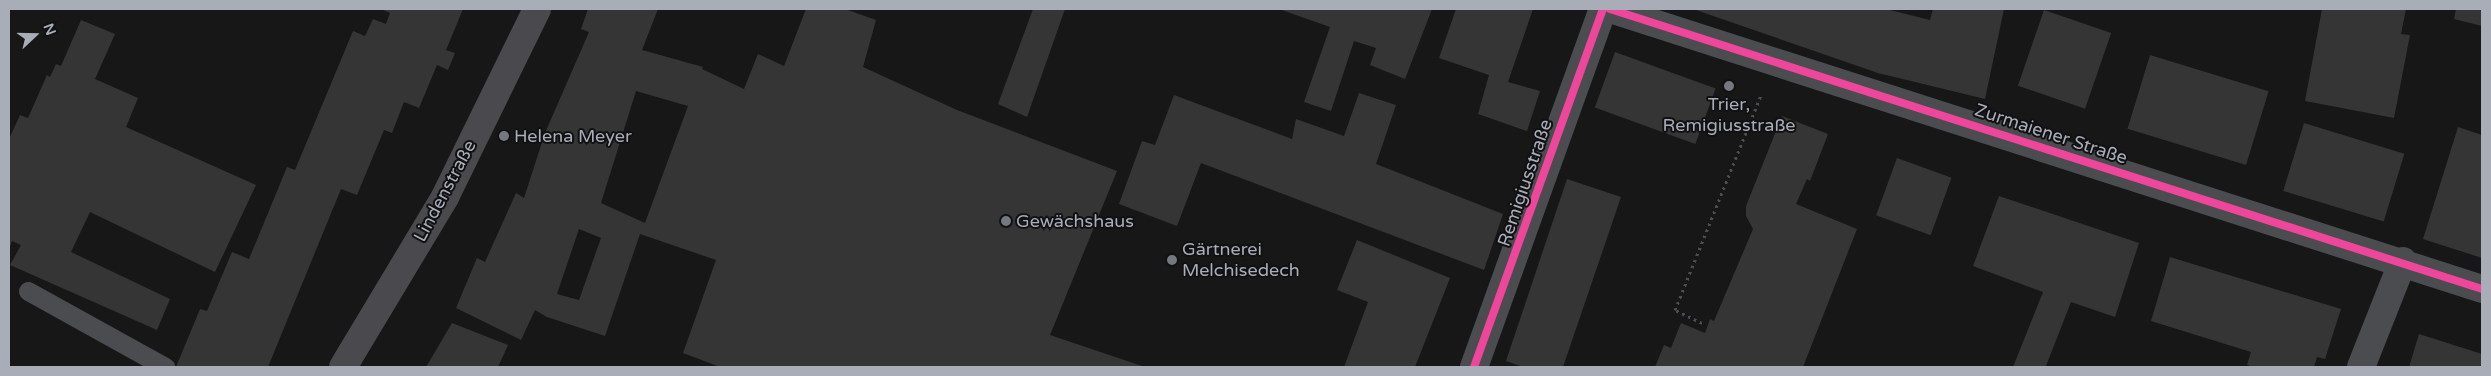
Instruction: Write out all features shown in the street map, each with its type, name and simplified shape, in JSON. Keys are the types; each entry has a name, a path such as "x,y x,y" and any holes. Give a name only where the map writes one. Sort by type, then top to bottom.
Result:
{"main road":[{"name":"Lindenstraße","path":"343,367 445,197 537,9"}],"street":[{"name":"Remigiusstraße","path":"1474,367 1603,9"},
{"name":"Zurmaiener Straße","path":"1610,9 2403,261 2482,289"},
{"path":"2361,367 2403,261"}],"lane":[{"path":"28,290 165,367"}],"path":[{"path":"1702,324 1675,310 1775,63"}],"building":[{"path":"381,9 463,9 446,50 455,53 448,70 437,65 419,108 404,102 392,133 384,130 357,195 341,189 268,367 176,367 200,309 207,311 232,252 249,259 287,167 295,170 353,31 365,36 373,19 386,24 390,13"},
{"path":"588,9 658,9 642,50 703,67 702,69 744,89 758,54 784,66 806,9 845,9 876,20 863,67 957,110 1117,171 1050,335 1145,367 720,367 683,353 716,260 640,234 605,336 547,317 535,310 521,340 456,308 477,258 485,262 516,193 524,198 545,133 589,32 581,29","holes":["636,91 688,106 645,223 601,203","579,229 601,238 579,300 557,294"]},
{"path":"1033,9 1065,9 1027,117 998,104"},
{"path":"1279,9 1432,9 1405,79 1370,65 1376,48 1354,41 1331,111 1304,102 1330,27"},
{"path":"1456,9 1533,9 1508,82 1540,91 1527,131 1478,114 1489,75 1439,58"},
{"path":"1693,9 1886,9 1930,20 1933,9 2004,9 1985,99 1878,73"},
{"path":"2322,9 2406,9 2401,34 2410,35 2394,118 2305,101"},
{"path":"2456,9 2482,9 2482,26 2454,19"},
{"path":"2044,10 2111,33 2085,109 2018,86"},
{"path":"81,20 115,34 95,79 138,98 126,127 256,185 215,272 90,212 71,252 170,299 157,330 10,265 21,245 12,241 9,249 9,139 20,115 28,118 47,75 50,77 56,64 61,66"},
{"path":"1615,52 1716,89 1695,144 1595,107"},
{"path":"2150,55 2269,91 2246,165 2127,129"},
{"path":"1359,93 1396,105 1376,164 1503,214 1484,270 1201,163 1177,226 1119,204 1142,141 1155,145 1174,95 1292,139 1296,119 1344,136"},
{"path":"1782,116 1828,134 1810,181 1807,179 1796,204 1857,229 1803,367 1655,367 1664,345 1671,348 1681,323 1705,333 1710,319 1714,321 1753,229 1746,216 1746,206"},
{"path":"2304,123 2404,154 2384,222 2283,191"},
{"path":"2458,127 2482,135 2482,258 2423,239"},
{"path":"1897,158 1952,178 1931,235 1876,215"},
{"path":"1567,179 1621,197 1563,367 1523,367 1506,361"},
{"path":"1999,196 2139,243 2115,317 2071,302 2046,366 2049,367 2013,367 2043,292 1973,266"},
{"path":"1357,240 1450,278 1415,367 1344,367 1368,302 1337,290"},
{"path":"2170,257 2341,309 2325,359 2317,357 2314,367 2254,367 2247,365 2251,352 2151,321"},
{"path":"452,323 508,345 498,367 426,367"},
{"path":"2419,334 2482,354 2482,367 2409,367"}],"cycle path":[{"path":"1474,367 1603,9"},
{"path":"1610,9 2482,289"}],"place":[{"name":"Trier, Remigiusstraße","path":"1729,86"},
{"name":"Helena Meyer","path":"504,136"},
{"name":"Gewächshaus","path":"1006,221"},
{"name":"Gärtnerei Melchisedech","path":"1172,260"}]}
